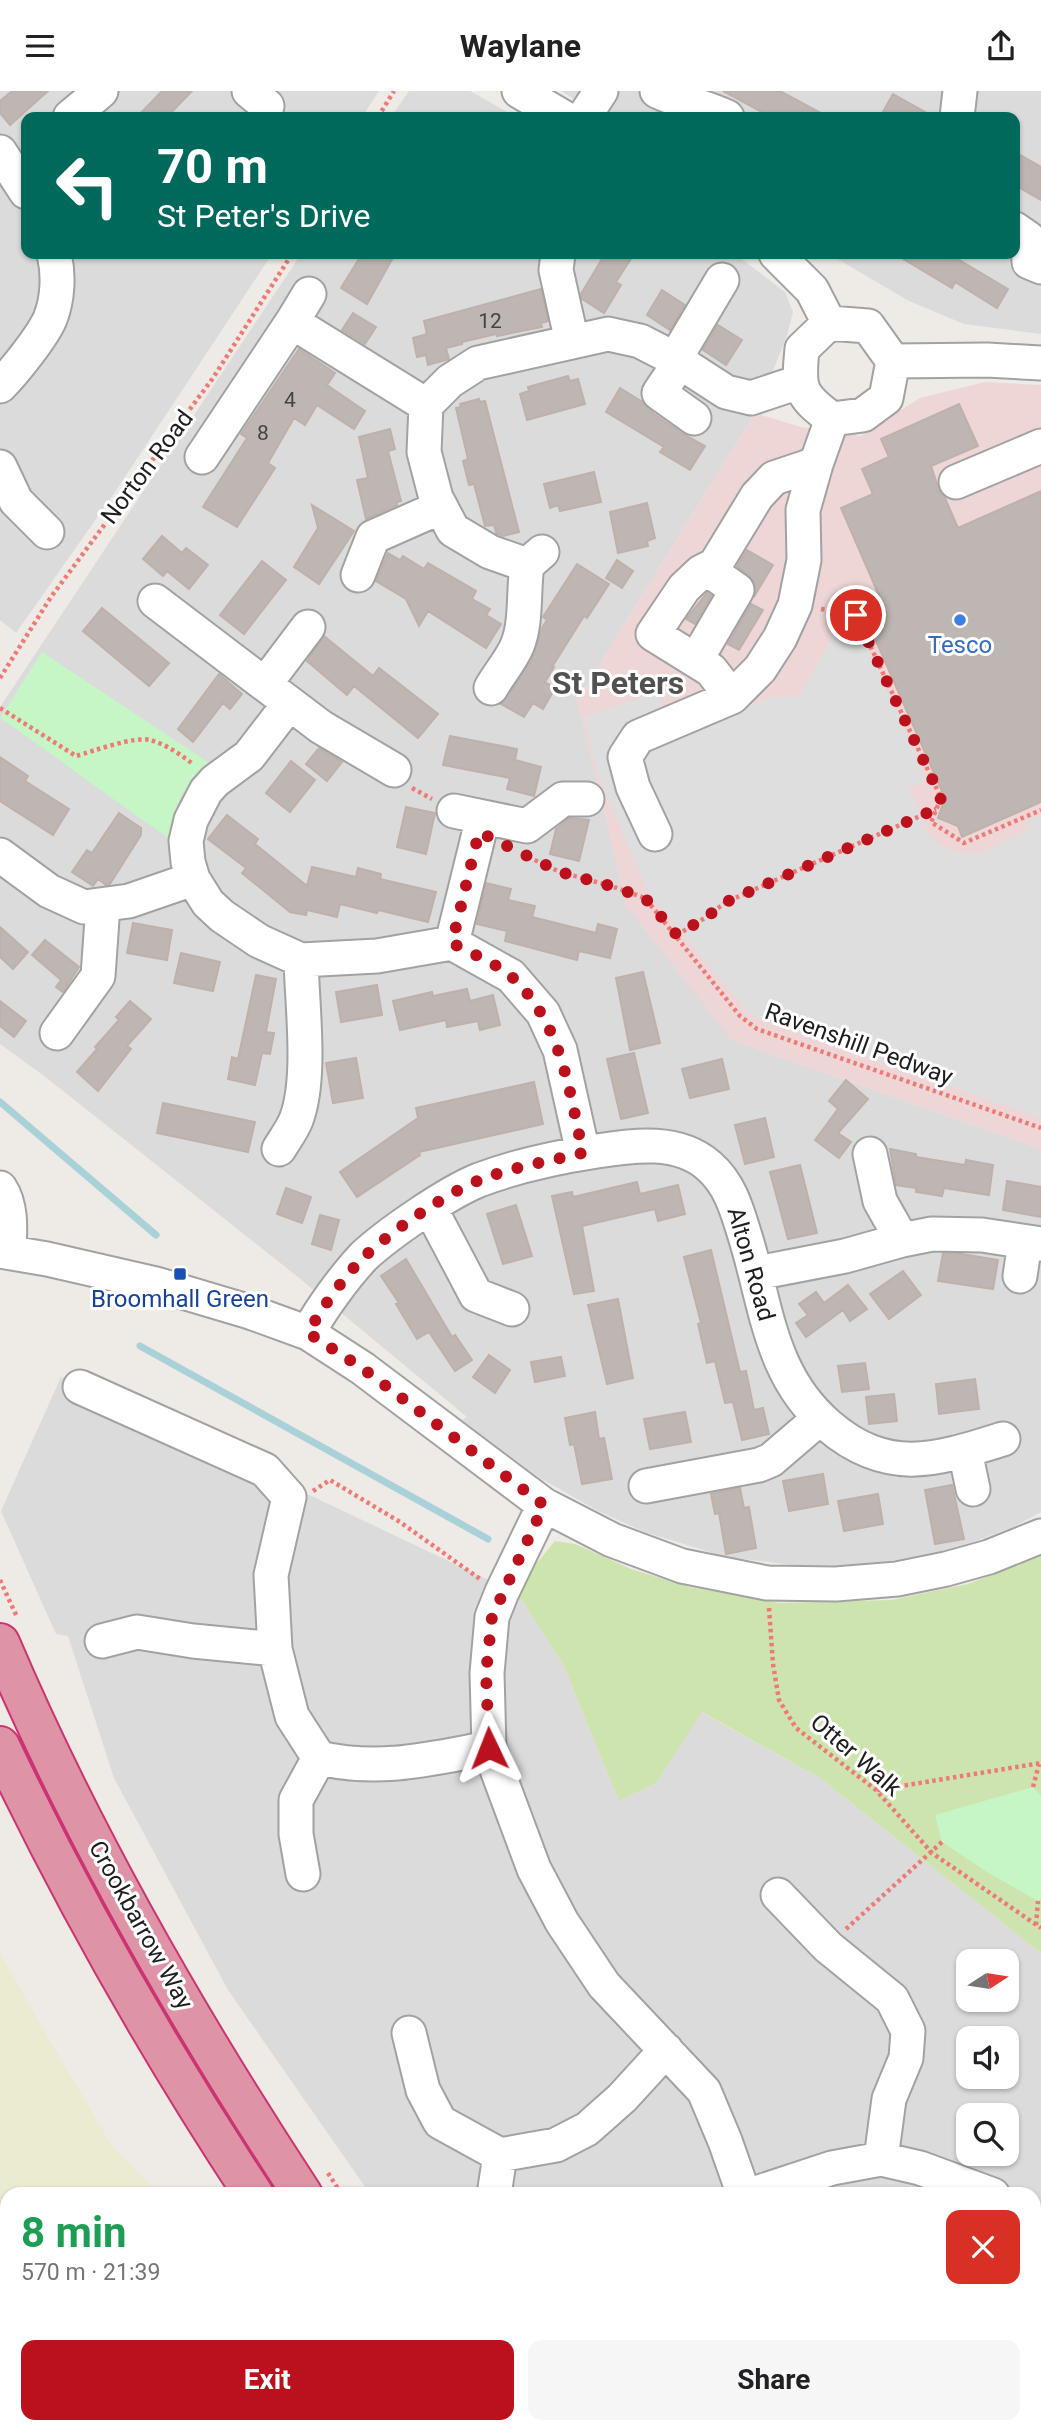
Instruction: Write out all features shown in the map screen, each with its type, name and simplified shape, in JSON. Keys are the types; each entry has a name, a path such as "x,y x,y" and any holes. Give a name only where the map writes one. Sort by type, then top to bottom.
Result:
{"highway":[{"name":"Crookbarrow Way","path":"8,1630 110,1875 245,2107 315,2183"},
{"name":"Crookbarrow Way","path":"0,1746 44,1839 119,1976 193,2101 249,2187"}],"street":[{"path":"76,112 101,91"},
{"path":"519,91 555,112"},
{"path":"587,112 601,91"},
{"path":"657,91 677,101 716,112"},
{"path":"958,112 960,91"},
{"path":"12,155 21,179"},
{"path":"0,386 16,369 50,320 59,273 55,259"},
{"path":"557,259 556,270 572,342"},
{"path":"781,259 812,290 829,323"},
{"path":"694,418 659,393 722,281"},
{"path":"202,457 300,308 426,405"},
{"path":"829,323 869,326 893,361 886,398 863,415 832,419 812,404 799,382 802,349 829,323"},
{"path":"491,688 517,647 531,569 490,552 453,530 436,498 424,452 426,405 450,381 478,362 608,334 640,341 726,392 751,398 799,382"},
{"path":"893,361 987,360 1041,363"},
{"path":"655,834 633,787 625,757 638,737 732,697 760,669 780,638 796,605 804,560 803,510 832,419"},
{"path":"956,482 1041,446"},
{"path":"732,697 711,670 653,634 684,588 706,569 715,565 757,496 774,478 816,464"},
{"path":"0,467 16,501 47,532"},
{"path":"358,575 373,537 441,507"},
{"path":"696,660 737,590 706,569"},
{"path":"155,601 321,727 394,770"},
{"path":"308,628 249,757 215,781 198,805 186,841 193,879 208,902 222,916 259,941 301,960 377,956 452,943 511,976 543,1013 560,1050 583,1153"},
{"path":"452,943 472,820 527,826 563,799 586,800"},
{"path":"0,855 49,891 84,907 129,901 193,879"},
{"path":"57,1033 98,976 103,905"},
{"path":"279,1149 296,1119 302,1092 305,1056 301,960"},
{"name":"Alton Road","path":"308,1333 365,1255 430,1208 478,1181 501,1172 583,1153 619,1147 658,1146 683,1151 708,1165 726,1185 757,1273 774,1347 792,1385 820,1417 845,1439 890,1459 912,1460 965,1451 1003,1439"},
{"path":"870,1154 880,1201 902,1240"},
{"path":"0,1188 5,1196 10,1223 4,1251 156,1284 250,1312 308,1333 362,1368 544,1505 612,1540 682,1566 767,1583 836,1584 897,1579 989,1557 1041,1536"},
{"path":"430,1208 476,1295 512,1309"},
{"path":"757,1273 902,1240 955,1233 1033,1243 1020,1276"},
{"path":"80,1387 265,1470 289,1497 271,1575 275,1649 292,1716 319,1758 348,1765 397,1765 489,1748"},
{"path":"646,1484 759,1465 771,1460 820,1417"},
{"path":"965,1451 973,1489"},
{"path":"544,1505 492,1617 486,1673 489,1748 534,1869 562,1922 604,1985 704,2091 741,2187"},
{"path":"102,1641 137,1632 275,1649"},
{"path":"303,1874 296,1835 296,1800 319,1758"},
{"path":"778,1895 828,1947 891,1999 908,2031 906,2058 889,2099 881,2159"},
{"path":"408,2033 423,2090 440,2122 500,2155 555,2145 587,2129 622,2098 666,2050"},
{"path":"495,2187 500,2155"},
{"path":"774,2187 832,2168 881,2159 920,2168 971,2187"}],"path":[{"path":"381,112 394,91"},
{"name":"Norton Road","path":"0,678 51,597 213,378 289,259"},
{"path":"796,605 856,615 941,798 931,822 964,843 1041,810"},
{"path":"0,708 76,756 115,744 149,739 177,752 215,781"},
{"path":"677,935 726,902 936,809"},
{"name":"Ravenshill Pedway","path":"472,820 560,872 645,898 740,1016 757,1029 1041,1128"},
{"path":"289,1497 314,1491 330,1480 400,1522 456,1563 502,1592"},
{"path":"0,1580 8,1630"},
{"name":"Otter Walk","path":"767,1583 773,1664 779,1700 796,1728 876,1790 932,1853 1038,1927"},
{"path":"876,1790 1040,1763 1033,1787"},
{"path":"828,1947 942,1842"},
{"path":"1038,1901 1038,1927"}],"shaded area":[{"path":"0,91 379,91 365,112 21,112 21,259 269,259 115,492 16,633 0,620"},
{"path":"409,91 470,91 507,112 394,112"},
{"path":"561,91 1041,91 1041,334 964,324 909,301 838,259 1020,259 1020,112 596,112"},
{"path":"298,259 742,259 785,292 793,312 786,339 755,413 577,701 732,1040 1041,1149 1041,1512 1015,1526 976,1541 896,1560 843,1566 794,1565 726,1557 645,1532 598,1511 540,1478 462,1420 467,1417 298,1277 0,1044 0,707"},
{"path":"985,382 1041,385 1041,1149 732,1040 626,906 577,701 755,413 801,427 860,436 920,398"},
{"path":"856,622 927,780 910,787 926,830 938,843 959,853 980,853 1026,831 1028,819 1041,814 1041,1118 751,1016 648,892 598,774 583,717 658,692 672,741 768,698 798,697 837,630"},
{"path":"61,1377 518,1594 563,1664 619,1801 656,1783 701,1712 820,1778 1041,1953 1041,2187 365,2187 228,1990 114,1778 68,1636 56,1634 1,1511"}],"green space":[{"path":"42,652 208,762 181,796 169,838 0,718"},
{"path":"555,1541 575,1544 631,1569 689,1587 780,1603 891,1600 968,1584 1041,1556 1041,1953 820,1778 702,1712 656,1783 619,1801 563,1664 518,1594 528,1574"},
{"path":"1033,1787 1041,1796 1041,1898 1038,1901 942,1842 935,1815"},
{"path":"0,1952 114,2149 152,2187 0,2187"}],"building":[{"path":"12,91 48,91 25,112 21,112 10,125 0,113 0,101"},
{"path":"162,91 192,91 172,112 142,112"},
{"path":"723,91 780,91 819,112 762,112"},
{"path":"893,94 925,112 883,112"},
{"path":"1020,155 1041,167 1041,200 1020,188"},
{"path":"359,259 392,259 367,304 341,288"},
{"path":"602,259 631,259 616,282 621,285 604,313 582,299 581,294"},
{"path":"903,259 957,259 1008,289 997,308 955,282 952,288"},
{"path":"541,289 548,321 541,323 542,327 462,342 446,348 449,359 428,365 426,355 417,357 413,338 427,334 424,321"},
{"path":"662,290 685,305 670,330 647,315"},
{"path":"353,313 376,327 365,344 342,330"},
{"path":"718,325 742,340 726,365 703,350"},
{"path":"299,349 335,373 327,385 365,411 354,429 317,405 305,425 294,418 268,463 275,468 237,527 203,507 247,438 241,434"},
{"path":"568,376 570,381 578,379 585,404 527,420 520,394 529,391 528,387"},
{"path":"620,388 683,434 705,446 690,470 660,452 664,447 606,412"},
{"path":"479,399 480,402 485,401 519,532 503,536 496,533 494,525 485,526 474,484 469,485 463,461 468,459 456,408 461,407 460,404"},
{"name":"Tesco","path":"959,404 978,446 931,466 939,490 958,528 1041,491 1041,802 962,837 958,826 938,818 945,798 869,625 888,616 841,508 873,494 862,469 889,457 881,439"},
{"path":"390,429 395,449 388,451 401,501 366,519 357,480 368,478 359,437"},
{"path":"594,472 601,502 560,511 558,505 550,508 544,484"},
{"path":"647,503 655,538 647,541 648,546 618,553 610,512"},
{"path":"312,505 354,531 319,584 294,567 318,528"},
{"path":"162,536 182,553 186,548 208,565 189,589 167,571 163,576 143,559"},
{"path":"747,550 773,565 755,595 754,581 737,566"},
{"path":"388,553 400,560 403,556 424,569 428,563 476,591 472,599 490,609 486,615 501,624 486,648 428,611 419,626 406,599 376,581"},
{"path":"617,560 633,571 622,588 606,578"},
{"path":"262,561 286,580 244,634 220,615"},
{"path":"577,564 609,584 587,618 584,616 552,667 545,682 555,688 543,709 533,703 524,717 501,704 531,661 547,620 543,617"},
{"path":"707,593 711,596 695,624 686,619"},
{"path":"751,604 763,610 739,650 728,644"},
{"path":"102,608 169,663 149,686 83,631"},
{"path":"324,636 373,676 379,668 438,714 418,738 354,686 347,695 307,661"},
{"path":"219,674 242,694 230,709 223,703 193,742 178,729"},
{"path":"450,736 517,749 515,760 541,767 534,796 507,789 510,778 443,765"},
{"path":"319,748 342,762 327,781 306,764"},
{"path":"0,757 28,776 25,781 69,809 53,835 0,801"},
{"path":"291,761 315,780 290,812 266,793"},
{"path":"406,807 435,813 426,854 397,847"},
{"path":"119,813 141,828 141,835 110,884 106,885 98,879 93,886 72,872 87,850 92,853"},
{"path":"227,815 258,839 255,844 307,886 312,867 356,877 358,868 381,874 380,879 436,892 428,922 340,904 337,917 307,910 306,915 290,912 242,873 246,868 208,839"},
{"path":"569,818 589,820 579,861 550,854 556,829"},
{"path":"486,883 511,889 508,900 535,906 532,917 596,933 598,924 617,929 610,958 579,951 577,960 505,941 507,931 477,924"},
{"path":"133,923 172,930 167,960 127,953"},
{"path":"0,927 28,952 13,969 0,957"},
{"path":"45,940 79,967 63,992 56,987 61,980 32,955"},
{"path":"181,953 220,962 213,991 174,983"},
{"path":"643,972 660,1043 630,1050 616,978"},
{"path":"256,975 276,979 266,1032 274,1033 270,1054 262,1053 255,1085 228,1079 232,1057 238,1059"},
{"path":"377,985 382,1015 341,1022 336,992"},
{"path":"467,989 470,1001 493,995 500,1025 480,1030 478,1021 447,1027 446,1020 400,1030 393,1001 432,992 433,996"},
{"path":"0,1001 26,1021 14,1037 0,1026"},
{"path":"130,1001 151,1019 127,1046 131,1049 98,1091 77,1072 119,1020 116,1017"},
{"path":"634,1053 648,1113 621,1119 607,1059"},
{"path":"356,1058 363,1098 333,1103 326,1063"},
{"path":"722,1059 729,1089 690,1098 682,1069"},
{"path":"846,1080 868,1099 838,1133 851,1142 839,1158 815,1140 838,1109 829,1101"},
{"path":"534,1082 543,1124 419,1152 420,1155 357,1197 340,1172 418,1118 416,1108"},
{"path":"163,1103 255,1122 248,1152 157,1133"},
{"path":"765,1118 774,1157 745,1164 735,1125"},
{"path":"890,1149 916,1154 916,1157 965,1165 966,1160 993,1165 989,1195 944,1188 942,1196 916,1192 916,1188 896,1185"},
{"path":"800,1165 817,1233 788,1239 770,1172"},
{"path":"1007,1181 1041,1187 1041,1217 1003,1210"},
{"path":"637,1182 640,1194 678,1185 685,1214 658,1221 655,1209 582,1226 594,1291 574,1294 552,1196 572,1192 573,1197"},
{"path":"286,1188 311,1197 302,1223 277,1214"},
{"path":"516,1205 532,1256 503,1264 487,1214"},
{"path":"320,1215 339,1220 331,1250 312,1244"},
{"path":"711,1250 740,1372 746,1371 754,1410 763,1408 769,1434 742,1440 733,1402 725,1403 715,1361 707,1363 698,1324 701,1323 684,1257"},
{"path":"943,1253 998,1260 993,1289 938,1281"},
{"path":"406,1259 452,1337 455,1335 472,1360 455,1371 429,1332 417,1339 396,1304 399,1303 381,1276"},
{"path":"903,1271 921,1295 889,1319 870,1294"},
{"path":"848,1285 867,1309 850,1321 843,1310 806,1337 796,1323 808,1315 799,1304 816,1292 824,1303"},
{"path":"618,1299 633,1378 607,1384 588,1305"},
{"path":"489,1355 510,1370 495,1393 473,1377"},
{"path":"561,1357 565,1376 535,1382 531,1362"},
{"path":"865,1363 869,1389 842,1392 838,1366"},
{"path":"975,1379 979,1409 939,1414 936,1384"},
{"path":"894,1394 897,1421 869,1424 866,1397"},
{"path":"595,1412 599,1439 604,1438 612,1479 582,1484 574,1444 570,1445 565,1418"},
{"path":"685,1412 691,1442 650,1449 644,1419"},
{"path":"823,1474 828,1504 789,1511 783,1481"},
{"path":"952,1485 964,1539 935,1544 925,1490"},
{"path":"740,1488 744,1508 749,1507 756,1548 726,1554 719,1513 715,1514 711,1494"},
{"path":"878,1494 883,1524 844,1531 838,1501"}],"waterway":[{"path":"0,1102 156,1235"},
{"path":"140,1346 488,1539"}],"place":[{"name":"Tesco","path":"960,620"},
{"name":"Broomhall Green","path":"180,1274"}],"district":[{"name":"St Peters","path":"618,683"}],"route":[{"path":"489,1748 486,1673 492,1617 544,1505 362,1368 308,1333 365,1255 430,1208 461,1189 501,1172 583,1153 560,1050 543,1013 511,976 452,943 479,832 560,872 645,898 677,935 726,902 936,809 941,798 856,615"}]}
